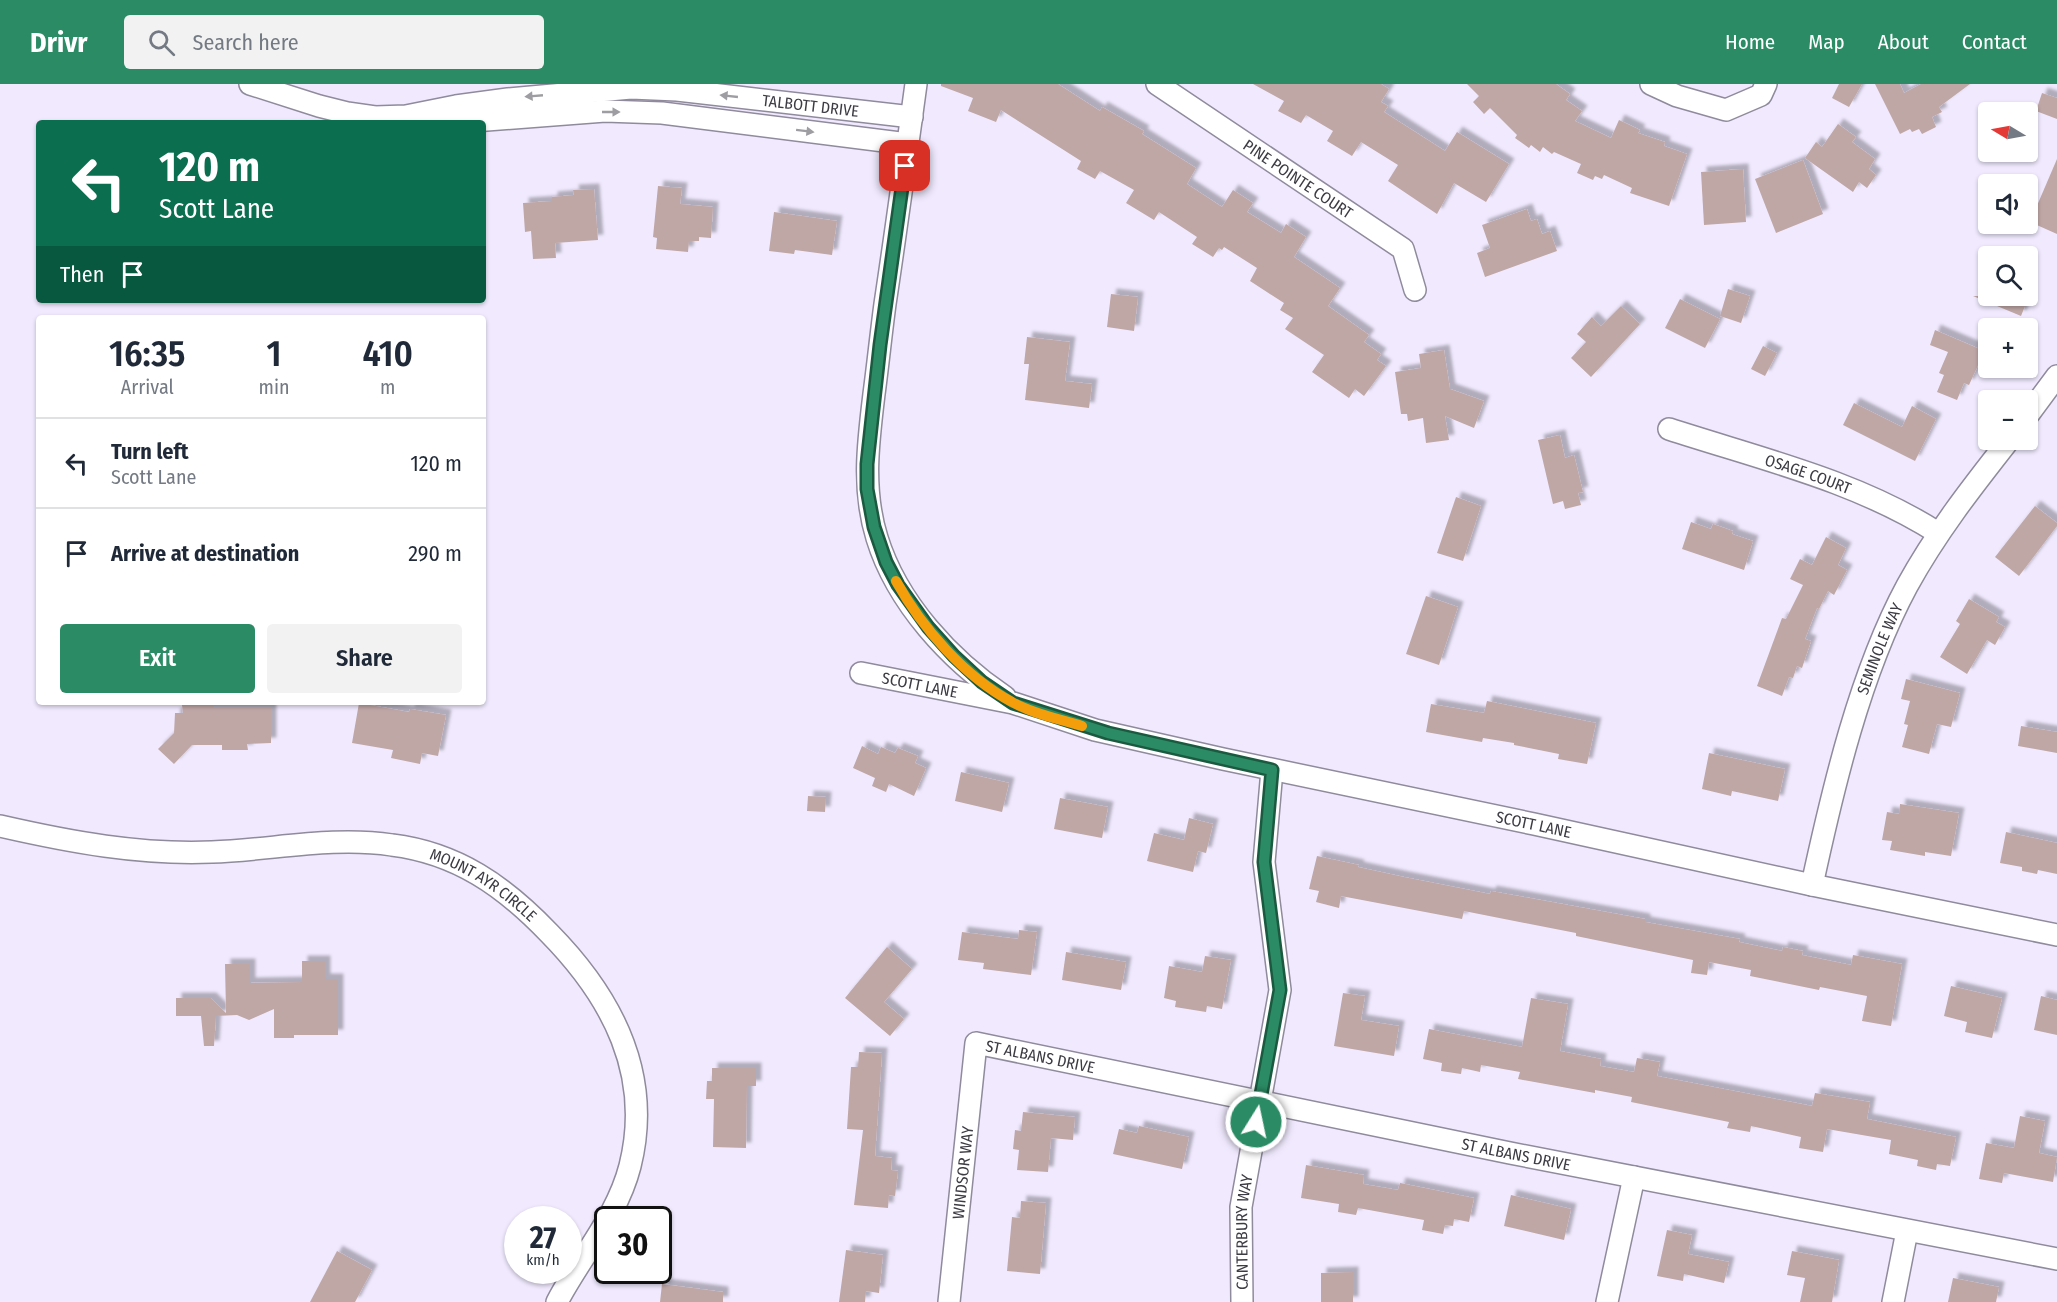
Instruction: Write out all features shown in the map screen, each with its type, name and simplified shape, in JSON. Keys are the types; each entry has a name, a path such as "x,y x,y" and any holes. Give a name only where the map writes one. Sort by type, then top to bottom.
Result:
{"street":[{"name":"TALBOTT DRIVE","path":"250,84 347,113 375,117 406,116 482,102 603,87 677,90 912,117"},
{"name":"SCOTT LANE","path":"916,84 869,440 867,489 871,515 886,562 912,606 963,665 982,682 1013,703"},
{"name":"PINE POINTE COURT","path":"1157,84 1403,249 1415,290"},
{"path":"1651,84 1677,96 1726,110 1761,95 1766,84"},
{"path":"486,120 605,111 662,113 908,144"},
{"path":"406,116 460,120"},
{"path":"2038,401 2057,375"},
{"name":"OSAGE COURT","path":"1669,429 1855,490 1905,513 1938,533"},
{"name":"SEMINOLE WAY","path":"1812,885 1832,801 1868,677 1892,616 1938,533 2001,450"},
{"name":"SCOTT LANE","path":"861,673 1013,703 1112,734 1272,770 2057,935"},
{"name":"CANTERBURY WAY","path":"1242,1302 1241,1207 1280,990 1264,862 1272,770"},
{"name":"MOUNT AYR CIRCLE","path":"0,826 93,845 173,852 231,851 323,842 392,845 425,851 456,862 485,877 511,896 582,968 602,997 619,1028 630,1062 637,1097 636,1132 630,1167 617,1200 600,1233 557,1302"},
{"name":"ST ALBANS DRIVE","path":"976,1043 1510,1153 2057,1259"},
{"name":"WINDSOR WAY","path":"949,1302 976,1043"},
{"path":"1607,1302 1634,1177"},
{"path":"1893,1302 1907,1231"}],"building":[{"path":"941,84 1058,84 1100,111 1102,107 1144,131 1142,134 1196,168 1187,184 1222,207 1233,190 1253,203 1247,212 1281,233 1286,224 1306,237 1294,257 1340,288 1328,306 1369,335 1364,342 1381,354 1377,360 1386,366 1364,396 1355,389 1349,398 1312,372 1324,355 1285,329 1293,318 1280,310 1284,303 1250,281 1257,268 1224,247 1222,250 1219,248 1213,257 1192,244 1197,237 1159,212 1154,220 1126,203 1134,190 1100,171 1095,179 1077,169 1081,161 1001,110 996,122 968,111 973,98 941,86"},
{"path":"1253,84 1381,84 1389,89 1381,102 1388,106 1384,112 1445,151 1457,132 1509,164 1486,202 1454,183 1437,214 1388,181 1398,165 1361,142 1352,156 1327,141 1333,131 1306,115 1301,123 1278,111 1284,101"},
{"path":"1467,84 1556,84 1570,94 1566,100 1582,111 1575,121 1611,138 1619,120 1640,130 1638,133 1665,142 1664,146 1687,154 1669,206 1630,193 1632,188 1604,175 1602,179 1595,176 1593,180 1577,173 1581,164 1554,152 1552,154 1543,147 1540,152 1531,145 1529,148 1515,138 1517,135 1490,108 1484,114 1473,102 1479,96"},
{"path":"1839,84 1862,84 1849,107 1832,98"},
{"path":"1875,84 1900,84 1904,93 1921,84 1970,84 1939,107 1942,112 1932,117 1936,127 1922,134 1919,129 1912,132 1910,129 1900,134"},
{"path":"2042,93 2057,98 2057,119 2038,112"},
{"path":"1838,124 1856,137 1852,142 1875,159 1869,169 1876,175 1867,188 1859,182 1853,192 1805,158 1816,142 1822,147"},
{"path":"2057,159 2057,234 2038,226 2038,203"},
{"path":"1803,160 1823,214 1776,233 1755,179"},
{"path":"1743,169 1746,222 1704,225 1701,172"},
{"path":"658,186 682,188 680,204 713,207 711,238 699,237 699,241 689,241 688,252 656,249 657,238 653,237"},
{"path":"594,189 598,240 555,243 556,258 533,259 531,231 525,232 523,203 552,201 552,197 574,195 573,190"},
{"path":"1527,209 1531,221 1537,219 1542,234 1550,231 1557,251 1485,277 1477,253 1490,248 1482,225"},
{"path":"774,212 837,221 832,255 795,250 794,254 769,251"},
{"path":"1728,289 1750,296 1741,323 1720,316"},
{"path":"1111,294 1138,297 1134,331 1107,327"},
{"path":"1680,299 1720,319 1705,348 1665,328"},
{"path":"1621,306 1640,324 1591,377 1571,358 1586,342 1577,334 1592,317 1601,326"},
{"path":"1997,306 2025,306 2021,316"},
{"path":"1935,330 1978,348 1978,365 1969,385 1964,383 1957,400 1937,392 1944,375 1939,373 1948,352 1930,345"},
{"path":"1027,337 1070,342 1065,381 1092,384 1089,408 1025,400 1029,364 1024,364"},
{"path":"1763,346 1777,353 1765,376 1751,369"},
{"path":"1444,350 1450,389 1484,401 1474,428 1445,416 1449,440 1426,443 1423,418 1408,421 1407,414 1401,414 1395,372 1421,368 1419,354"},
{"path":"1854,403 1902,427 1912,406 1936,419 1915,461 1843,425"},
{"path":"1560,435 1565,458 1574,455 1583,492 1578,493 1581,505 1565,509 1563,501 1553,504 1538,440"},
{"path":"1456,497 1481,506 1463,561 1437,553"},
{"path":"2035,506 2057,523 2057,526 2019,576 1995,557"},
{"path":"1691,522 1711,529 1713,524 1753,541 1744,570 1682,549"},
{"path":"1826,537 1846,548 1838,565 1847,570 1834,595 1828,591 1819,609 1817,608 1805,639 1811,641 1802,668 1797,666 1793,678 1789,677 1782,696 1757,686 1782,618 1786,619 1803,585 1790,579 1800,559 1812,565"},
{"path":"1426,596 1458,607 1439,665 1406,654"},
{"path":"1969,599 1999,617 1996,622 2005,627 1995,645 1987,640 1967,674 1940,657 1960,624 1956,621"},
{"path":"1906,679 1960,693 1951,727 1937,724 1929,754 1902,747 1908,725 1904,724 1910,701 1901,699"},
{"path":"1487,701 1596,723 1587,764 1558,759 1559,754 1514,745 1514,743 1483,738 1482,742 1426,732 1431,704 1484,713"},
{"path":"182,705 213,705 213,708 271,708 271,743 247,744 248,750 222,750 222,745 192,745 174,764 158,749 174,733 175,713 183,713"},
{"path":"359,705 409,712 410,709 446,715 438,756 422,753 420,764 391,758 393,750 352,743"},
{"path":"2021,726 2057,732 2057,753 2018,746"},
{"path":"862,746 878,754 881,747 895,753 898,748 918,756 915,763 926,768 914,796 889,784 886,792 872,786 875,778 853,768"},
{"path":"1709,753 1785,769 1778,801 1732,791 1731,796 1702,789"},
{"path":"961,772 1009,783 1002,812 955,801"},
{"path":"808,796 826,797 825,812 807,811"},
{"path":"1060,798 1108,807 1102,838 1054,829"},
{"path":"1900,804 1959,813 1951,856 1925,852 1925,856 1890,850 1892,841 1882,840 1887,812 1899,814"},
{"path":"1189,818 1213,824 1206,853 1198,851 1193,872 1147,861 1154,833 1184,840"},
{"path":"2006,832 2057,843 2057,874 2038,870 2037,874 2022,871 2022,867 2000,863"},
{"path":"1317,856 1359,865 1358,867 1490,894 1491,891 1645,919 1645,922 1740,939 1739,942 1782,951 1783,947 1803,951 1802,955 1851,965 1853,955 1902,964 1891,1026 1862,1021 1867,996 1820,987 1819,990 1750,976 1751,970 1709,962 1707,975 1691,973 1693,960 1576,936 1576,933 1464,911 1462,919 1341,896 1339,908 1316,902 1319,891 1309,889"},
{"path":"1019,930 1037,932 1031,975 983,969 984,963 958,960 962,932 1018,939"},
{"path":"887,947 912,969 884,1002 904,1019 890,1036 845,998"},
{"path":"1066,952 1126,962 1121,990 1062,980"},
{"path":"1205,956 1231,960 1222,1009 1207,1006 1206,1012 1175,1007 1176,1001 1164,998 1169,966 1202,972"},
{"path":"302,961 325,961 325,979 338,979 338,1035 294,1035 294,1038 274,1038 274,1009 249,1020 237,1015 216,1016 214,1046 204,1046 201,1016 176,1016 176,998 211,998 226,1013 225,964 250,964 250,983 302,982"},
{"path":"1951,986 2002,998 1992,1038 1965,1032 1967,1022 1944,1016"},
{"path":"1343,993 1365,996 1361,1020 1399,1026 1394,1056 1334,1046"},
{"path":"2041,996 2057,1000 2057,1035 2034,1030"},
{"path":"1531,998 1568,1004 1560,1051 1601,1059 1600,1066 1634,1072 1637,1058 1660,1062 1657,1076 1812,1106 1815,1093 1870,1102 1867,1119 1956,1137 1950,1166 1937,1164 1936,1170 1917,1166 1918,1160 1889,1154 1891,1140 1827,1129 1823,1152 1799,1148 1801,1137 1751,1126 1750,1132 1727,1128 1729,1122 1631,1102 1632,1097 1595,1090 1595,1093 1518,1079 1520,1072 1481,1065 1480,1072 1462,1068 1461,1074 1441,1071 1442,1063 1423,1059 1429,1029 1522,1047"},
{"path":"859,1052 882,1053 875,1156 892,1158 891,1170 898,1171 895,1196 889,1195 888,1208 854,1205 863,1130 847,1129 851,1067 858,1067"},
{"path":"712,1068 756,1068 756,1086 747,1086 746,1148 713,1147 714,1099 706,1099 707,1081 712,1081"},
{"path":"1023,1112 1075,1117 1073,1140 1051,1138 1048,1172 1017,1170 1019,1150 1013,1149 1015,1130 1021,1131"},
{"path":"2020,1116 2045,1121 2039,1153 2057,1157 2053,1182 2004,1173 2002,1183 1979,1179 1986,1143 2014,1148"},
{"path":"1139,1126 1189,1137 1182,1169 1113,1154 1119,1129 1137,1133"},
{"path":"1306,1165 1364,1175 1363,1184 1398,1190 1400,1183 1474,1198 1469,1222 1454,1219 1453,1226 1445,1225 1443,1234 1422,1230 1424,1220 1358,1208 1356,1215 1338,1212 1339,1204 1301,1198"},
{"path":"1511,1195 1571,1209 1564,1240 1504,1226"},
{"path":"1021,1201 1046,1203 1040,1274 1007,1271 1012,1217 1020,1218"},
{"path":"1667,1230 1692,1235 1688,1254 1729,1262 1724,1283 1684,1274 1683,1281 1657,1276"},
{"path":"846,1250 883,1255 879,1293 866,1291 865,1302 839,1302"},
{"path":"337,1251 372,1270 355,1302 310,1302"},
{"path":"1792,1251 1839,1260 1832,1302 1800,1302 1805,1278 1787,1275"},
{"path":"1353,1272 1353,1302 1321,1302 1321,1273"},
{"path":"1953,1278 1999,1287 1996,1302 1948,1302"},
{"path":"662,1284 723,1292 723,1302 660,1302"}],"slow traffic":[{"path":"896,581 936,637 982,682 1013,703 1082,726"}],"route":[{"path":"905,166 880,345 867,464 867,489 877,539 898,585 928,627 982,682 1013,703 1108,733 1272,770 1264,862 1280,990 1256,1122"}]}
